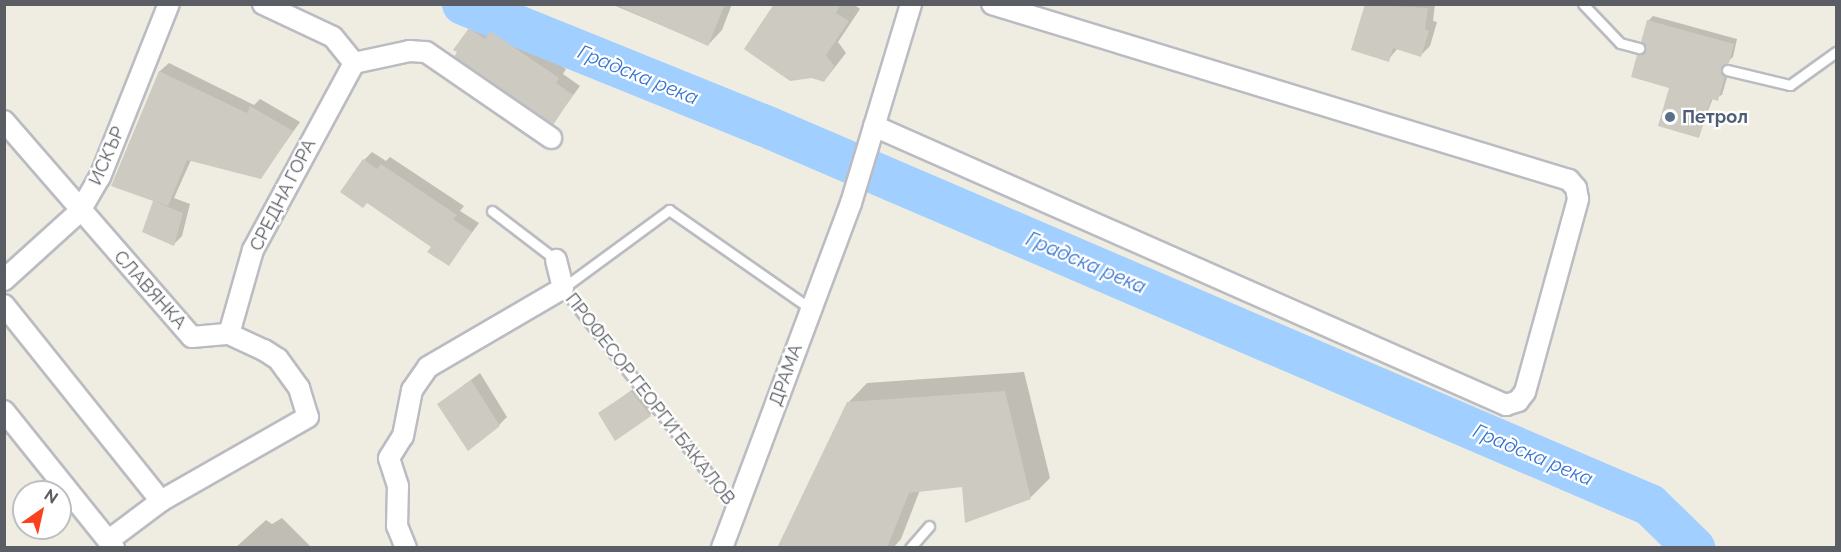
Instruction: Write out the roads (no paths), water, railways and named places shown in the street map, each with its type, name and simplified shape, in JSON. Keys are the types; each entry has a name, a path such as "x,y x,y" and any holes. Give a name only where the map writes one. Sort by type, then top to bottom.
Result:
{"street":[{"name":"ИСКЪР","path":"4,280 80,211 100,177 169,4"},
{"path":"263,4 333,37 354,63 410,51 426,52 551,138"},
{"name":"ДРАМА","path":"722,548 851,203 911,4"},
{"path":"874,126 1506,405 1518,401 1525,392 1578,200 1576,188 1569,180 993,4"},
{"name":"СРЕДНА ГОРА","path":"229,334 253,250 354,63"},
{"name":"СЛАВЯНКА","path":"4,121 192,337 229,334 249,340 278,359 299,388 308,417 161,501"},
{"path":"406,548 397,526 398,486 389,458 404,436 412,390 428,367 563,288 556,260"},
{"path":"4,305 161,501 112,544 4,411"}],"lane":[{"path":"1583,4 1620,43 1639,48"},
{"path":"1727,70 1790,86 1836,52"},
{"path":"563,288 669,210 811,309"},
{"path":"492,212 556,260"},
{"name":"ПРОФЕСОР ГЕОРГИ БАКАЛОВ","path":"563,288 736,509"},
{"path":"910,548 929,526"}],"waterway":[{"name":"Градска река","path":"463,4 763,125 1650,505 1694,548"}],"place":[{"name":"Петрол","path":"1670,117"}]}
